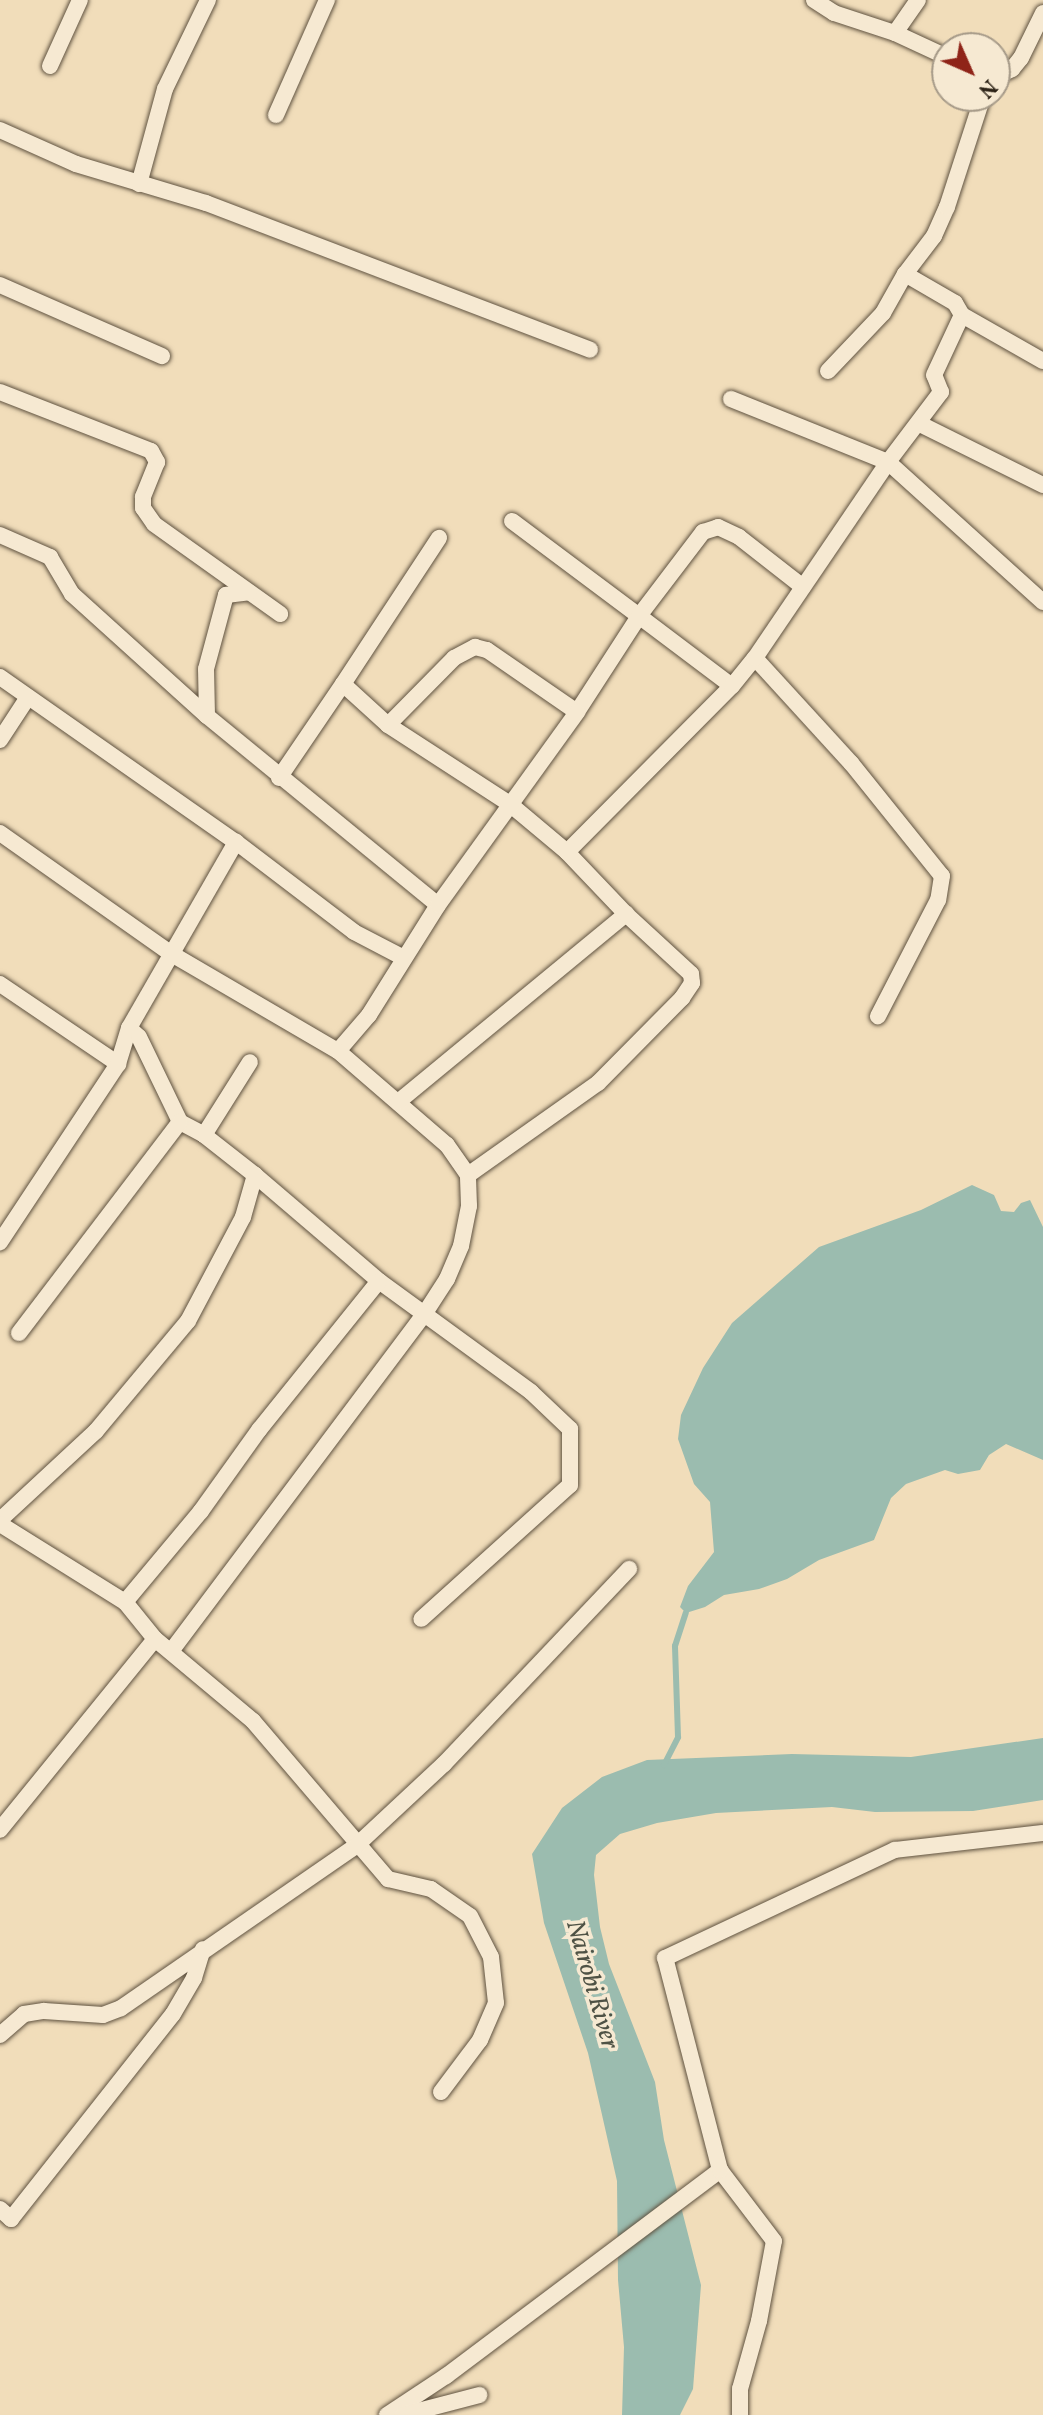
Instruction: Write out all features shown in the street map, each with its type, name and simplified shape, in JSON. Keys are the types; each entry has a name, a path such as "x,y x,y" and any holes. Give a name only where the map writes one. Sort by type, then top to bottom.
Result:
{"street":[{"path":"50,66 80,0"},
{"path":"139,184 165,89 208,0"},
{"path":"276,115 327,0"},
{"path":"814,0 834,13 895,33 931,50"},
{"path":"895,33 918,0"},
{"path":"1011,69 1021,58 1043,13"},
{"path":"828,371 883,313 905,274 934,236 947,207 978,112"},
{"path":"0,130 76,164 206,203 590,350"},
{"path":"905,274 955,303 962,315 1043,361"},
{"path":"0,285 162,356"},
{"path":"567,852 732,686 755,658 888,462 920,424 941,392 934,375 962,315"},
{"path":"0,392 151,451 157,462 143,497 143,508 154,524 280,614"},
{"path":"731,399 888,462 1043,602"},
{"path":"920,424 1043,485"},
{"path":"512,521 732,686"},
{"path":"338,1051 369,1015 438,905 577,712 639,616 703,532 718,527 739,537 803,587"},
{"path":"0,535 50,557 72,594 207,716 438,905"},
{"path":"279,778 439,538"},
{"path":"207,716 206,669 226,595 249,592"},
{"path":"388,725 454,658 475,647 487,650 577,712"},
{"path":"755,658 851,763 942,876 938,900 878,1016"},
{"path":"0,677 236,842 354,932 404,958"},
{"path":"343,684 388,725 511,805 567,852 626,914 691,974 692,983 682,998 598,1083 468,1175"},
{"path":"0,740 28,697"},
{"path":"0,833 170,953 338,1051 447,1145 468,1175 469,1206 461,1246 447,1279 425,1313 172,1650"},
{"path":"0,1242 7,1216 118,1064 129,1028 236,842"},
{"path":"398,1102 626,914"},
{"path":"0,984 118,1064"},
{"path":"129,1028 139,1037 180,1122 204,1135 255,1175 379,1281 531,1392 570,1429 570,1485 421,1619"},
{"path":"204,1135 250,1062"},
{"path":"19,1333 180,1122"},
{"path":"255,1175 243,1217 188,1321 96,1431 0,1522 125,1602 155,1639 172,1650 253,1721 316,1790 356,1846 388,1879 431,1889 470,1916 491,1957 496,2003 480,2040 441,2092"},
{"path":"125,1602 201,1511 259,1430 379,1281"},
{"path":"0,2035 24,2014 44,2011 103,2015 121,2008 356,1846 434,1774 629,1569"},
{"path":"0,1830 155,1639"},
{"path":"740,2415 740,2389 759,2321 774,2241 720,2170 665,1958 895,1850 1043,1833"},
{"path":"0,2209 11,2219 173,2014 194,1978 203,1949"},
{"path":"387,2415 446,2376 720,2170"},
{"path":"403,2415 479,2395"}],"water":[{"path":"972,1185 994,1195 1001,1211 1014,1212 1021,1203 1030,1200 1043,1227 1043,1460 1006,1444 989,1455 980,1470 958,1474 945,1470 906,1484 891,1498 874,1540 819,1560 787,1579 759,1589 724,1595 705,1607 686,1613 680,1607 688,1586 714,1552 710,1502 694,1484 678,1439 681,1415 703,1368 732,1323 819,1247 921,1210"},
{"name":"Nairobi River","path":"1043,1738 1043,1800 973,1811 875,1812 832,1807 716,1813 657,1823 620,1834 596,1855 594,1875 600,1927 609,1964 655,2082 664,2140 701,2285 693,2389 680,2415 622,2415 624,2347 618,2280 617,2181 588,2053 544,1923 532,1854 562,1808 602,1777 647,1760 792,1754 911,1757"}],"waterway":[{"path":"664,1765 678,1737 675,1646 686,1613"}]}
